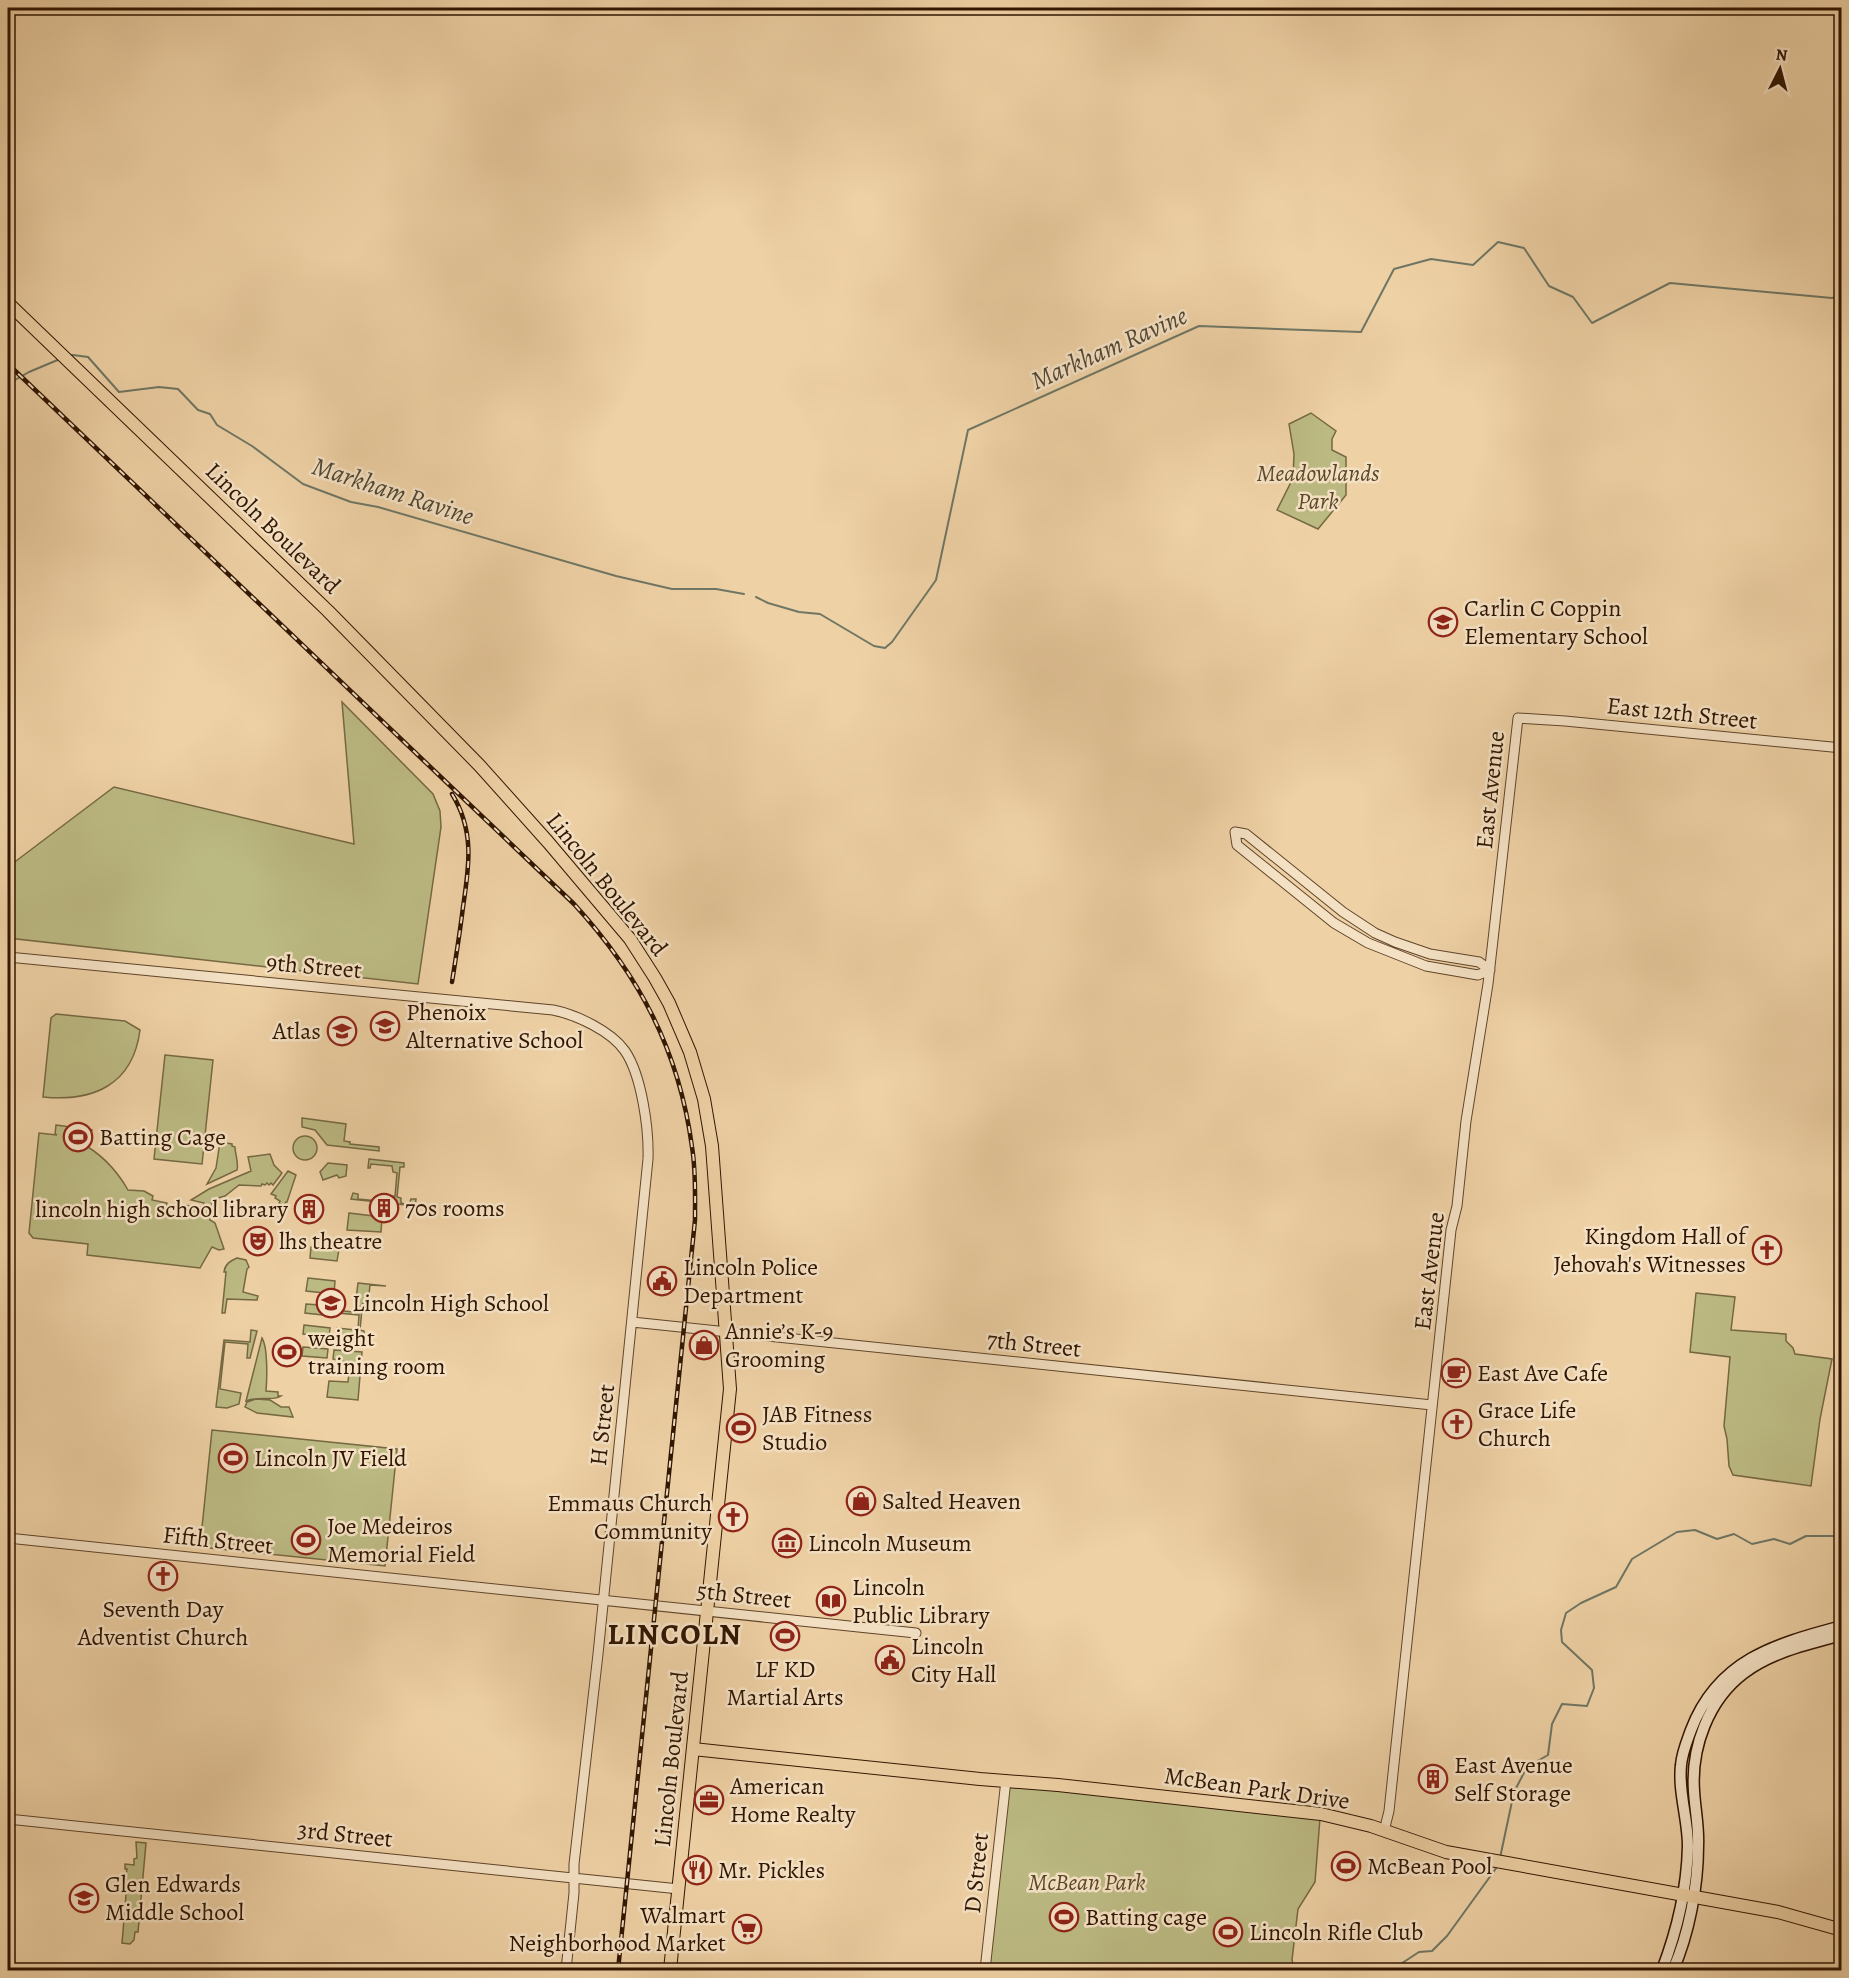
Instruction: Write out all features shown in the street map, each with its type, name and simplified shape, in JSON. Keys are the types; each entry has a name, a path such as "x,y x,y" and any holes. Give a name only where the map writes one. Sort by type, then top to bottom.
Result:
{"main road":[{"name":"Lincoln Boulevard","path":"11,307 376,658 480,766 630,939 655,978 690,1052 704,1099 714,1169 730,1387 670,1971"},
{"path":"1673,1971 1685,1938 1687,1897 1688,1846 1681,1793 1681,1764 1686,1743 1700,1709 1723,1679 1761,1652 1779,1644 1842,1626"},
{"path":"1662,1971 1687,1897 1698,1846 1694,1765 1701,1737 1717,1703 1744,1673 1766,1661 1802,1646 1842,1635"},
{"name":"McBean Park Drive","path":"693,1749 1321,1814 1384,1831 1446,1852 1778,1912 1842,1930"}],"street":[{"name":"East 12th Street","path":"1518,718 1842,748"},
{"name":"East Avenue","path":"1384,1831 1390,1803 1451,1230 1457,1206 1466,1121 1490,970 1518,718"},
{"path":"1488,984 1478,975 1426,966 1368,943 1334,923 1238,845 1235,832 1246,834 1349,916 1374,933 1430,954 1479,962 1490,970"},
{"path":"1368,943 1374,940 1395,942"},
{"path":"1479,962 1491,955"},
{"name":"9th Street","path":"8,957 544,1009 579,1018 610,1037"},
{"path":"1478,975 1490,970"},
{"name":"H Street","path":"566,1971 574,1893 574,1864 588,1749 647,1174 648,1130 637,1080 625,1050 610,1037"},
{"name":"7th Street","path":"632,1322 1432,1405"},
{"name":"Fifth Street","path":"8,1538 603,1599"},
{"name":"5th Street","path":"603,1599 916,1632"},
{"name":"D Street","path":"985,1971 1006,1780"},
{"name":"3rd Street","path":"8,1819 679,1889"}],"green space":[{"name":"Meadowlands Park","path":"1311,413 1336,431 1332,439 1332,450 1346,457 1346,495 1318,529 1277,510 1293,478 1294,454 1289,424"},
{"path":"342,702 433,794 440,811 441,827 418,984 8,938 8,867 114,787 354,844"},
{"path":"56,1014 125,1021 140,1030 136,1049 129,1064 119,1077 108,1086 94,1092 61,1098 43,1097 51,1018"},
{"path":"165,1055 213,1060 202,1164 154,1159"},
{"path":"302,1118 346,1124 344,1141 350,1144 379,1147 379,1151 327,1145 315,1130 302,1127"},
{"path":"56,1125 92,1130 88,1145 79,1142 107,1162 128,1190 144,1191 153,1196 152,1200 167,1203 168,1214 183,1217 186,1208 182,1205 203,1207 204,1203 191,1200 209,1189 251,1171 248,1157 270,1154 274,1165 282,1173 273,1185 267,1183 261,1186 239,1185 225,1196 211,1200 212,1205 208,1213 210,1220 215,1223 224,1249 219,1250 212,1247 200,1268 87,1255 88,1244 33,1238 29,1233 39,1133 57,1135 55,1134"},
{"path":"305,1136 313,1140 317,1148 313,1156 305,1160 297,1156 293,1148 297,1140"},
{"path":"220,1142 232,1144 235,1147 237,1170 207,1184 216,1168"},
{"path":"369,1159 404,1163 404,1167 400,1167 397,1197 401,1198 401,1203 409,1205 411,1199 416,1199 415,1206 351,1199 353,1193 358,1194 358,1199 389,1202 390,1197 395,1196 397,1173 393,1172 392,1166 371,1164 368,1168"},
{"path":"328,1163 347,1165 346,1176 339,1178 337,1175 323,1180 320,1172"},
{"path":"288,1171 296,1175 284,1206 275,1198 276,1196 271,1194"},
{"path":"349,1213 382,1217 381,1232 347,1230"},
{"path":"311,1247 339,1249 337,1261 310,1258"},
{"path":"237,1258 246,1260 249,1267 243,1292 258,1296 257,1300 227,1299 225,1313 222,1313 226,1272 224,1272 228,1263"},
{"path":"308,1278 335,1281 334,1294 306,1291"},
{"path":"358,1283 386,1286 370,1285 368,1304 363,1303 361,1307 362,1309 360,1330 364,1331 364,1335 360,1335 360,1340 336,1337 337,1328 358,1329 359,1315 338,1313 339,1308 344,1311 361,1313 356,1299"},
{"path":"1696,1293 1735,1297 1731,1330 1786,1334 1786,1341 1795,1354 1832,1359 1820,1419 1811,1486 1733,1475 1729,1466 1724,1426 1730,1357 1690,1352"},
{"path":"306,1304 333,1306 332,1316 305,1313"},
{"path":"304,1325 330,1328 329,1337 303,1334"},
{"path":"251,1330 257,1331 250,1358 247,1358 248,1344 225,1342 220,1389 241,1393 239,1404 227,1408 216,1407 224,1340 250,1342"},
{"path":"262,1338 266,1356 266,1391 278,1392 278,1396 281,1396 246,1401"},
{"path":"303,1347 328,1349 327,1358 302,1356"},
{"path":"334,1350 362,1352 358,1400 327,1397 329,1381 348,1382 350,1363 333,1359"},
{"path":"256,1399 270,1400 281,1407 289,1407 293,1417 257,1413 245,1407 247,1402"},
{"path":"212,1430 397,1449 385,1566 200,1547"},
{"name":"McBean Park","path":"1007,1784 1320,1818 1315,1882 1298,1909 1292,1960 1295,1970 987,1970"},
{"path":"136,1842 146,1843 138,1932 135,1932 134,1940 130,1944 122,1943 127,1883 125,1882 127,1869 125,1869 125,1864 134,1865 134,1859 137,1858"}],"shaded area":[{"name":"McBean Pool","path":"1340,1855 1355,1856 1352,1878 1338,1876"}],"waterway":[{"name":"Markham Ravine","path":"756,597 799,612 820,614 874,646 885,648 892,642 936,580 968,430 1199,326 1361,332 1394,269 1431,259 1473,265 1498,242 1524,248 1549,286 1573,297 1592,323 1670,283 1832,298 1841,296 1842,293"},
{"name":"Markham Ravine","path":"68,356 88,357 119,392 159,387 178,389 198,410 210,414 217,425 252,446 303,484 351,502 378,507 616,576 672,589 716,589 744,594"},
{"name":"Markham Ravine","path":"8,384 60,359"},
{"path":"1500,1858 1514,1792 1527,1767 1548,1755 1552,1724 1562,1704 1587,1706 1594,1688 1592,1670 1562,1642 1561,1630 1566,1613 1581,1603 1616,1587 1632,1559 1677,1532 1695,1530 1717,1539 1734,1534 1752,1544 1774,1539 1790,1544 1806,1536 1842,1536"},
{"path":"1377,1970 1381,1967 1393,1969 1419,1952 1432,1951 1447,1936 1497,1867"}],"railway":[{"path":"8,364 574,904 618,958 653,1016 666,1046 686,1112 692,1147 695,1174 695,1220 618,1970"},
{"path":"452,794 464,822 468,849 467,878 452,982"}],"place":[{"name":"Carlin C Coppin Elementary School","path":"1443,622"},
{"name":"Phenoix Alternative School","path":"385,1026"},
{"name":"Atlas","path":"342,1031"},
{"name":"Batting Cage","path":"78,1137"},
{"name":"70s rooms","path":"384,1208"},
{"name":"lincoln high school library","path":"309,1209"},
{"name":"lhs theatre","path":"258,1241"},
{"name":"Kingdom Hall of Jehovah's Witnesses","path":"1767,1250"},
{"name":"Lincoln Police Department","path":"662,1281"},
{"name":"Lincoln High School","path":"331,1303"},
{"name":"Annie’s K-9 Grooming","path":"704,1345"},
{"name":"weight training room","path":"287,1352"},
{"name":"East Ave Cafe","path":"1456,1373"},
{"name":"Grace Life Church","path":"1457,1424"},
{"name":"JAB Fitness Studio","path":"741,1428"},
{"name":"Lincoln JV Field","path":"233,1458"},
{"name":"Salted Heaven","path":"861,1501"},
{"name":"Emmaus Church Community","path":"733,1517"},
{"name":"Joe Medeiros Memorial Field","path":"306,1540"},
{"name":"Lincoln Museum","path":"787,1543"},
{"name":"Seventh Day Adventist Church","path":"163,1576"},
{"name":"Lincoln Public Library","path":"831,1601"},
{"name":"LF KD Martial Arts","path":"785,1636"},
{"name":"Lincoln City Hall","path":"890,1660"},
{"name":"East Avenue Self Storage","path":"1433,1779"},
{"name":"American Home Realty","path":"709,1800"},
{"name":"McBean Pool","path":"1346,1866"},
{"name":"Mr. Pickles","path":"697,1870"},
{"name":"Glen Edwards Middle School","path":"84,1898"},
{"name":"Batting cage","path":"1064,1917"},
{"name":"Walmart Neighborhood Market","path":"747,1929"},
{"name":"Lincoln Rifle Club","path":"1228,1932"}],"district":[{"name":"LINCOLN","path":"675,1634"}]}
